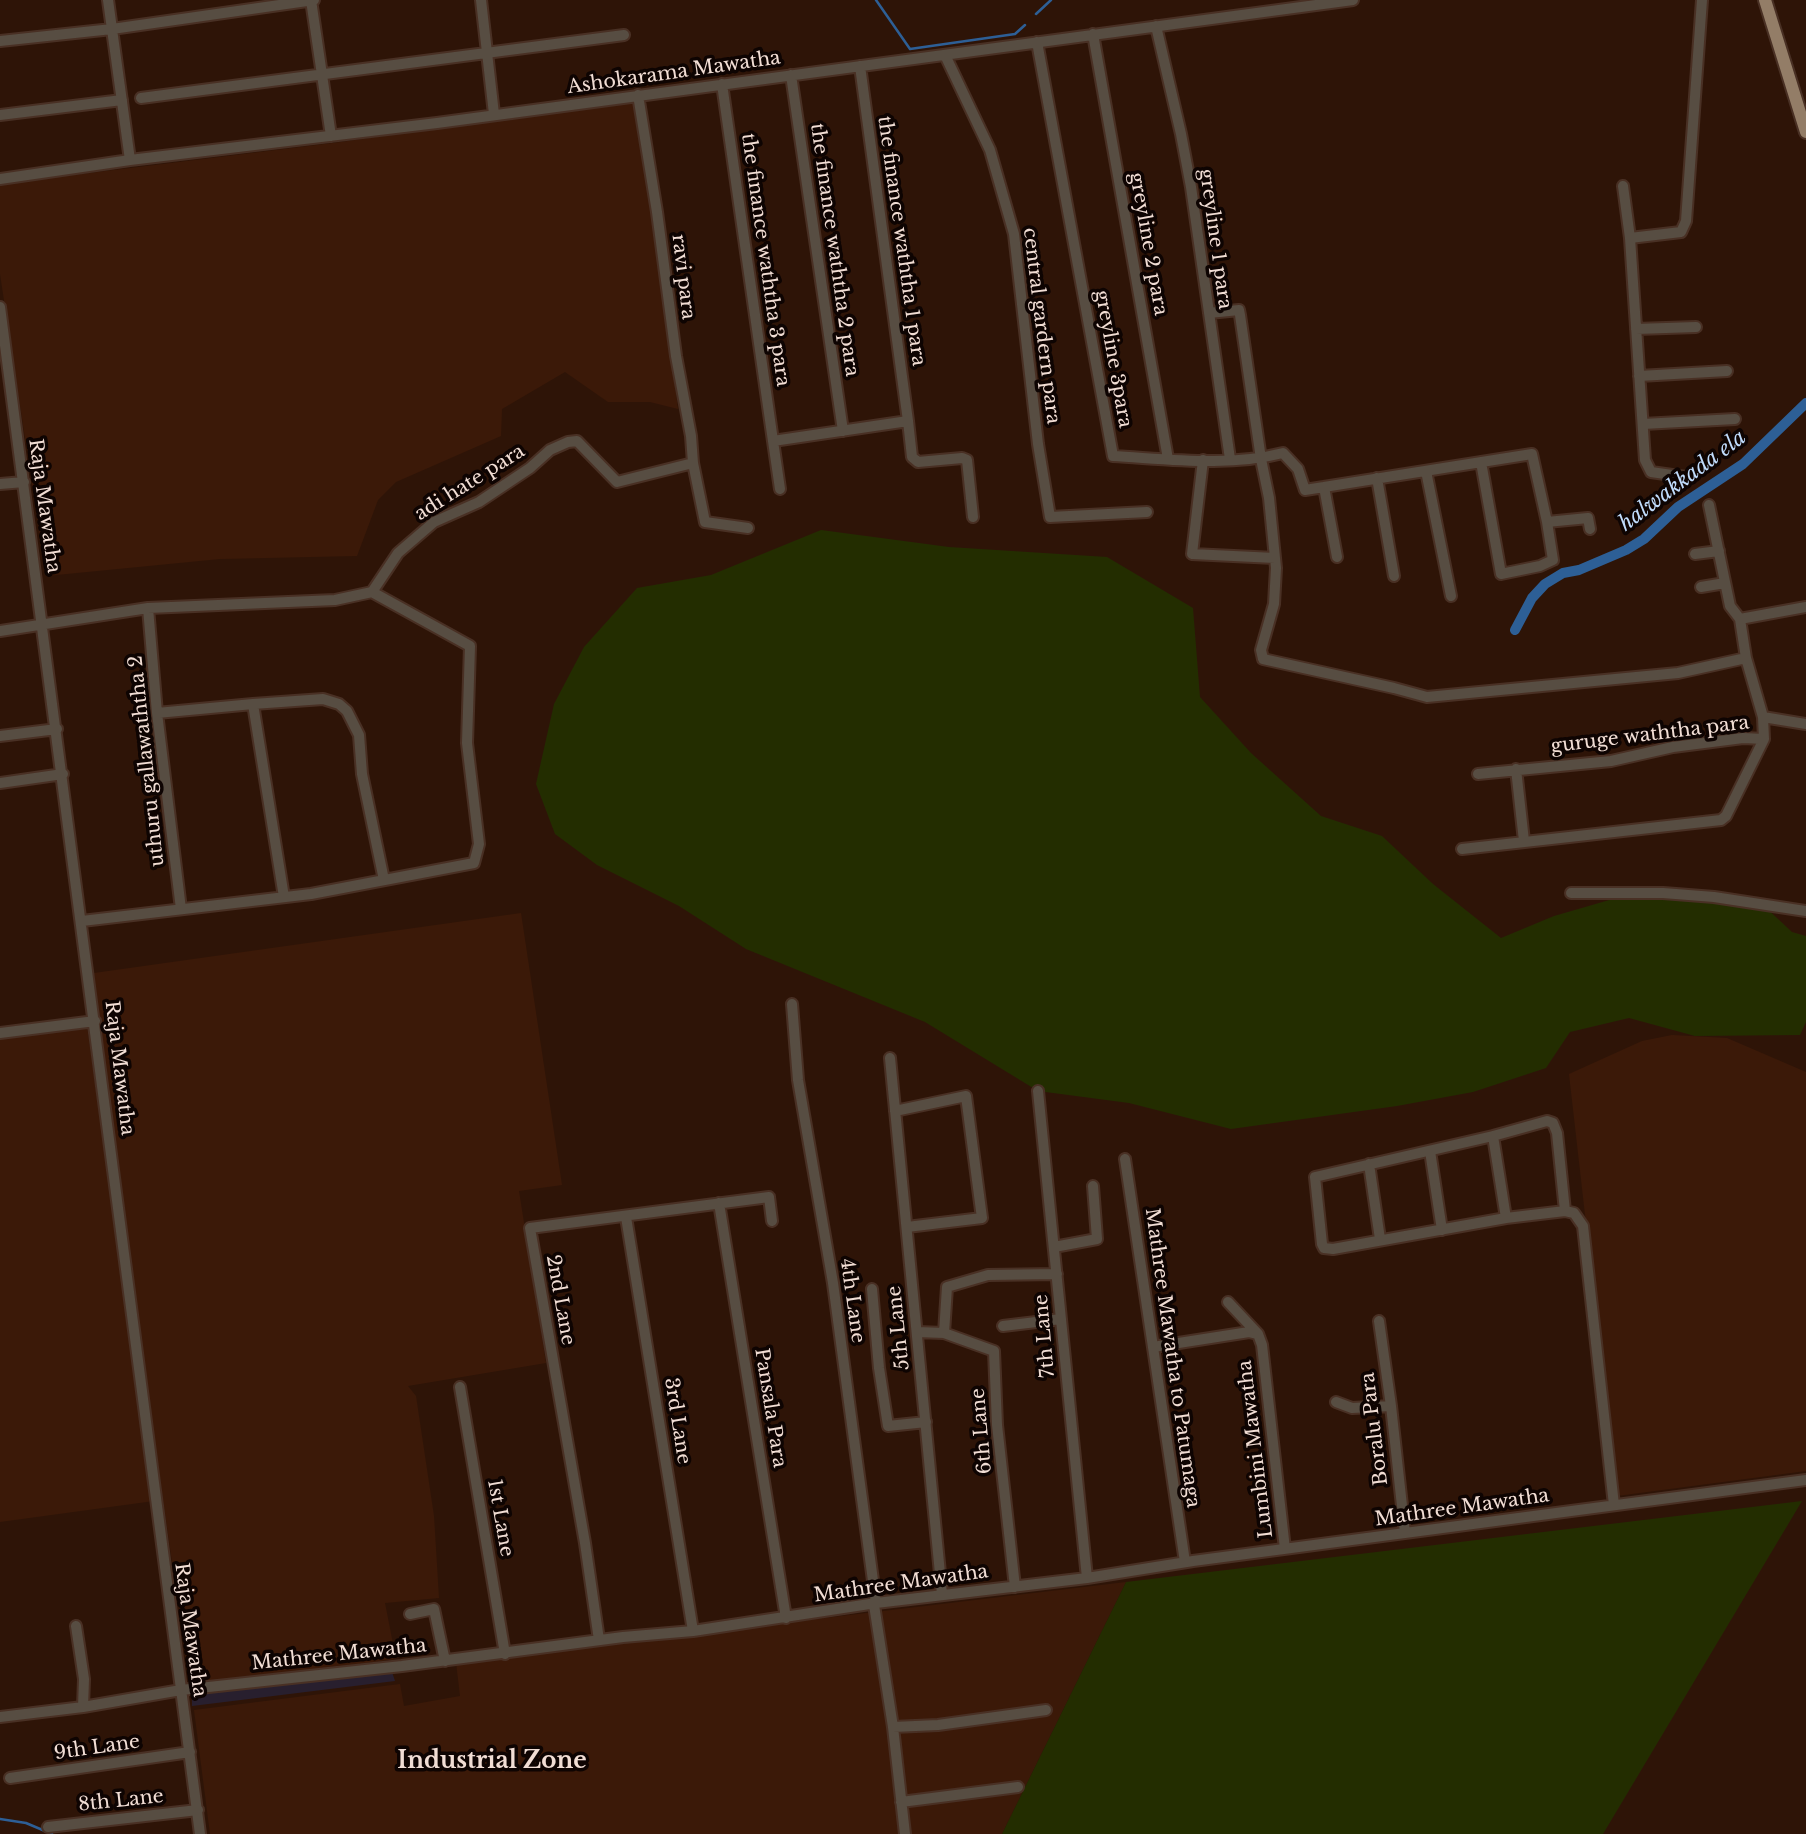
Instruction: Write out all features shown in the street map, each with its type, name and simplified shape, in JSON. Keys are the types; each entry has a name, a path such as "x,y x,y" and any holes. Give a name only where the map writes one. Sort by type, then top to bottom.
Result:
{"main road":[{"path":"1765,0 1806,132"}],"street":[{"path":"108,0 130,160"},
{"path":"0,41 112,29 312,0 331,136"},
{"path":"481,0 494,114"},
{"name":"Ashokarama Mawatha","path":"0,179 1353,0"},
{"path":"1630,238 1681,232 1686,220 1702,0"},
{"name":"greyline 1 para","path":"1156,26 1181,134 1230,459"},
{"name":"greyline 2 para","path":"1093,34 1168,459"},
{"path":"141,98 624,35"},
{"name":"greyline 3para","path":"1037,42 1113,456 1203,460 1261,459 1283,453 1298,469 1305,490 1324,487"},
{"name":"central gardern para","path":"945,55 990,150 1014,234 1050,517 1147,512"},
{"name":"the finance waththa 1 para","path":"860,66 912,457 918,461 962,458 967,460 973,517"},
{"name":"the finance waththa 2 para","path":"791,75 842,431"},
{"name":"the finance waththa 3 para","path":"722,84 780,489"},
{"name":"ravi para","path":"638,95 693,463"},
{"path":"0,115 121,100"},
{"path":"1623,186 1630,238 1645,460 1651,472 1686,477"},
{"name":"Raja Mawatha","path":"0,307 201,1834"},
{"path":"1209,313 1239,310 1269,498 1275,558 1273,604 1261,650 1263,659 1427,697 1678,673 1746,659"},
{"path":"1636,329 1696,327"},
{"path":"1639,376 1727,371"},
{"path":"1643,424 1734,419"},
{"path":"773,441 908,421"},
{"name":"adi hate para","path":"372,592 398,553 434,522 479,502 530,468 550,450 568,442 577,441 617,482 693,463"},
{"path":"1337,557 1324,487 1377,478 1532,454 1553,560 1539,566 1501,574 1481,462"},
{"path":"1203,460 1192,554 1275,558"},
{"path":"693,463 705,522 748,528"},
{"path":"1426,471 1451,596"},
{"path":"1377,478 1394,576"},
{"path":"0,484 23,482"},
{"name":"guruge waththa para","path":"1478,774 1611,761 1673,747 1743,738 1764,739 1763,717 1746,659 1740,619 1730,606 1709,505"},
{"path":"1547,522 1588,518 1590,529"},
{"path":"1695,554 1719,551"},
{"path":"1700,587 1725,583"},
{"path":"0,631 148,608 335,600 372,592 470,646 467,743 479,844 474,863 284,897 82,921"},
{"path":"1740,619 1806,607"},
{"name":"uthuru gallawaththa 2","path":"148,608 157,713 181,909"},
{"path":"157,713 323,699 334,701 347,711 359,735 362,774 384,880"},
{"path":"253,704 284,897"},
{"path":"1763,717 1806,724"},
{"path":"0,736 57,729"},
{"path":"1462,849 1721,820 1726,816 1764,739"},
{"path":"1516,769 1524,841"},
{"path":"0,783 63,774"},
{"path":"1572,893 1663,892 1806,911"},
{"name":"4th Lane","path":"792,1004 799,1080 833,1283 905,1834"},
{"path":"0,1033 95,1021"},
{"name":"5th Lane","path":"890,1058 942,1594"},
{"name":"7th Lane","path":"1038,1091 1087,1578"},
{"path":"895,1111 966,1097 982,1218 907,1227"},
{"path":"1565,1211 1558,1133 1553,1123 1547,1121 1430,1151 1318,1175 1314,1181 1324,1248 1506,1218 1565,1211 1574,1213 1583,1226 1615,1505"},
{"path":"1493,1136 1506,1218"},
{"path":"1430,1151 1443,1230"},
{"name":"Mathree Mawatha to Patumaga","path":"1125,1159 1185,1562"},
{"path":"1369,1164 1380,1239"},
{"path":"1055,1247 1097,1239 1093,1186"},
{"name":"2nd Lane","path":"599,1640 585,1543 530,1228 769,1197 772,1222"},
{"name":"Pansala Para","path":"719,1203 786,1618"},
{"name":"3rd Lane","path":"626,1217 692,1631"},
{"path":"944,1333 947,1287 988,1275 1057,1274"},
{"path":"872,1289 879,1368 888,1426 926,1422"},
{"path":"1228,1302 1258,1334"},
{"path":"1003,1326 1061,1319"},
{"name":"Boralu Para","path":"1378,1321 1391,1406 1405,1533"},
{"name":"6th Lane","path":"917,1332 944,1333 994,1351 997,1425 1015,1587"},
{"name":"Lumbini Mawatha","path":"1153,1347 1229,1335 1258,1334 1262,1345 1285,1549"},
{"name":"1st Lane","path":"460,1387 505,1654"},
{"path":"1336,1402 1352,1408 1391,1406"},
{"name":"Mathree Mawatha","path":"0,1717 83,1707 181,1690 692,1631 942,1594 1087,1578 1185,1562 1806,1480"},
{"path":"410,1614 434,1609 445,1661"},
{"path":"76,1626 83,1671 83,1707"},
{"path":"893,1727 938,1725 1046,1710"},
{"name":"9th Lane","path":"10,1778 190,1752"},
{"path":"901,1802 1018,1787"},
{"name":"8th Lane","path":"48,1826 198,1810"}],"shaded area":[{"path":"639,100 678,409 650,402 608,402 565,372 502,409 501,436 396,482 378,500 357,556 220,559 46,576 0,274 0,184 341,142"},
{"path":"521,913 562,1185 519,1191 546,1363 408,1386 416,1396 434,1516 439,1598 385,1603 396,1659 190,1687 127,1249 94,973"},
{"path":"87,1026 154,1501 0,1522 0,1039"},
{"path":"1672,1035 1727,1038 1806,1072 1806,1471 1617,1496 1569,1074 1642,1041"},
{"path":"1126,1582 1002,1834 210,1834 194,1710 400,1684 404,1706 460,1696 456,1662"},
{"path":"392,1672 395,1681 192,1706 192,1695"}],"green space":[{"path":"821,530 949,547 1107,557 1193,608 1200,697 1251,753 1321,816 1382,836 1433,884 1501,938 1554,916 1637,892 1762,904 1792,932 1806,936 1806,1022 1800,1035 1695,1036 1629,1018 1570,1032 1546,1068 1473,1092 1397,1106 1231,1129 1129,1103 1038,1091 925,1022 746,949 679,906 597,865 555,834 536,784 554,704 584,647 637,588 711,575"},
{"path":"1802,1501 1603,1834 1002,1834 1126,1582"}],"waterway":[{"path":"876,0 910,49 1015,34 1025,25"},
{"path":"1036,14 1051,0"},
{"name":"halwakkada ela","path":"1515,630 1532,598 1545,584 1563,573 1579,570 1626,550 1644,539 1678,507 1743,464 1806,403"},
{"path":"0,1819 26,1823 52,1834"}],"district":[{"name":"Industrial Zone","path":"492,1762"}]}
